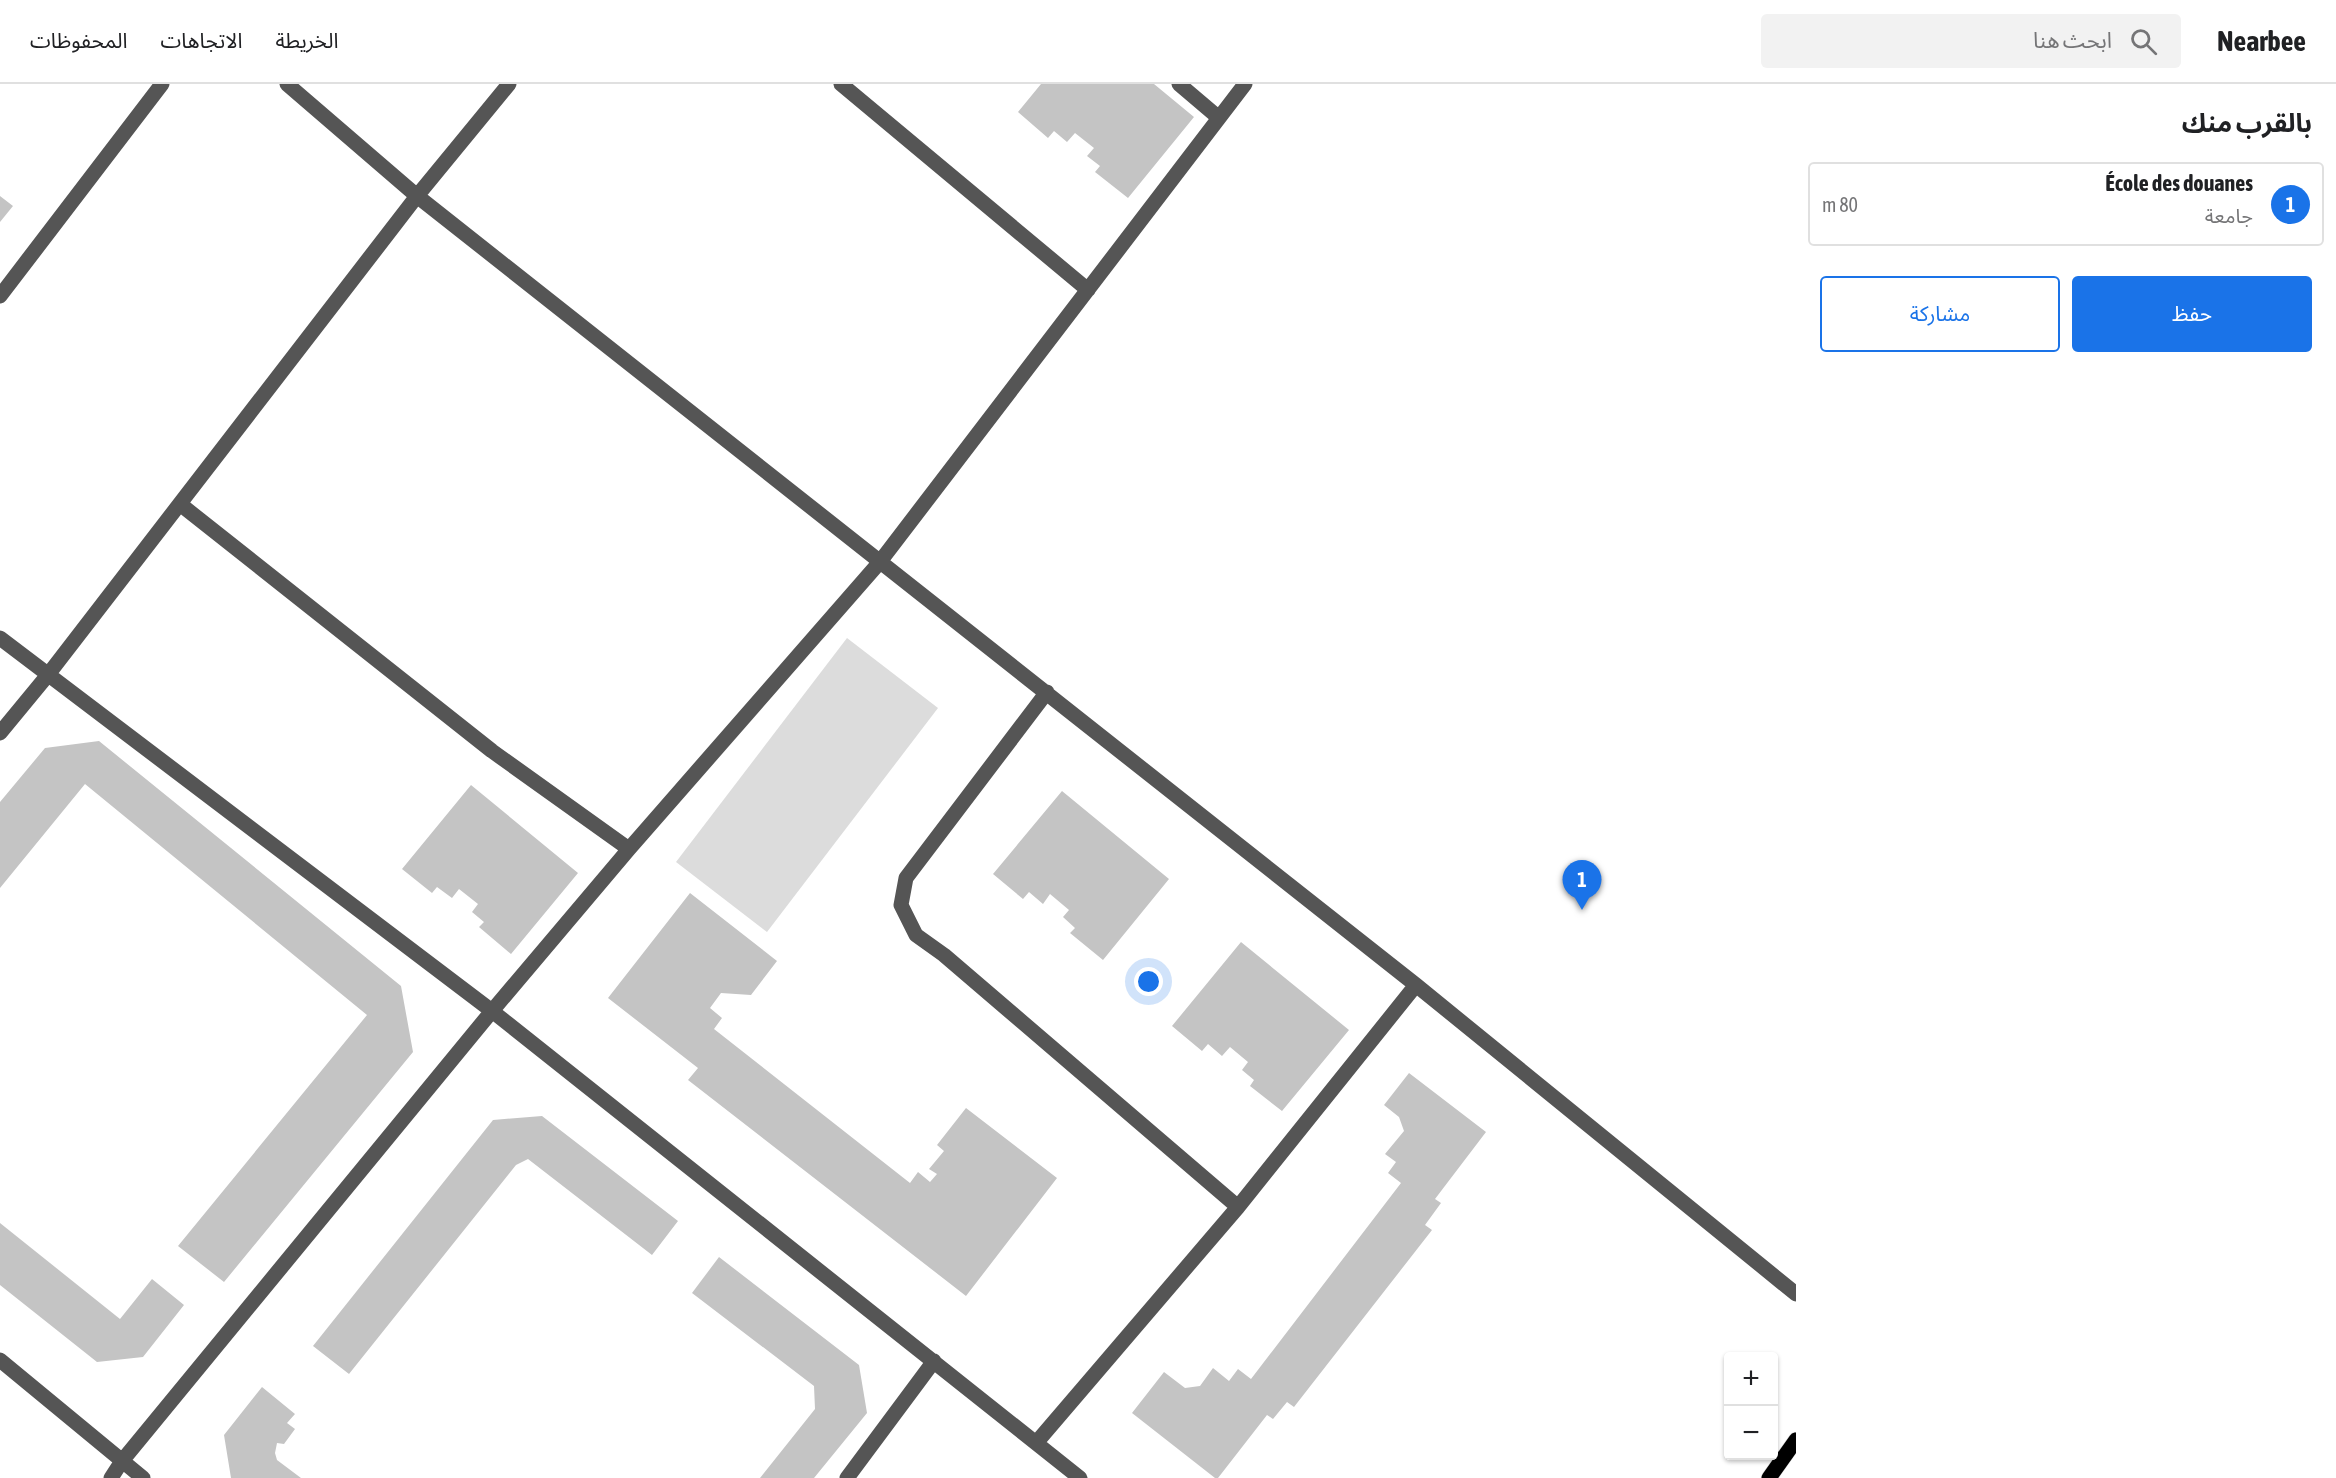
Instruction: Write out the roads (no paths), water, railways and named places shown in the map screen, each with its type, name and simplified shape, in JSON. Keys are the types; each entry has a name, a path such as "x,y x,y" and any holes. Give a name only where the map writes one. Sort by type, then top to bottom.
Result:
{"main road":[{"path":"1769,1478 1796,1440"}],"street":[{"path":"0,296 162,84"},
{"path":"287,84 417,196 1416,985 1796,1294"},
{"path":"0,734 417,196 509,84"},
{"path":"841,84 1088,290"},
{"path":"1179,84 1219,118"},
{"path":"111,1478 122,1461 492,1011 629,849 879,563 1245,84"},
{"path":"180,504 492,751 629,849"},
{"path":"0,638 47,676 492,1011 1080,1478"},
{"path":"1047,692 906,878 901,905 916,935 945,955 1238,1208"},
{"path":"1036,1443 1238,1208 1416,985"},
{"path":"0,1360 143,1478"},
{"path":"847,1478 934,1361"}],"place":[{"name":"École des douanes","path":"1582,910"}]}
